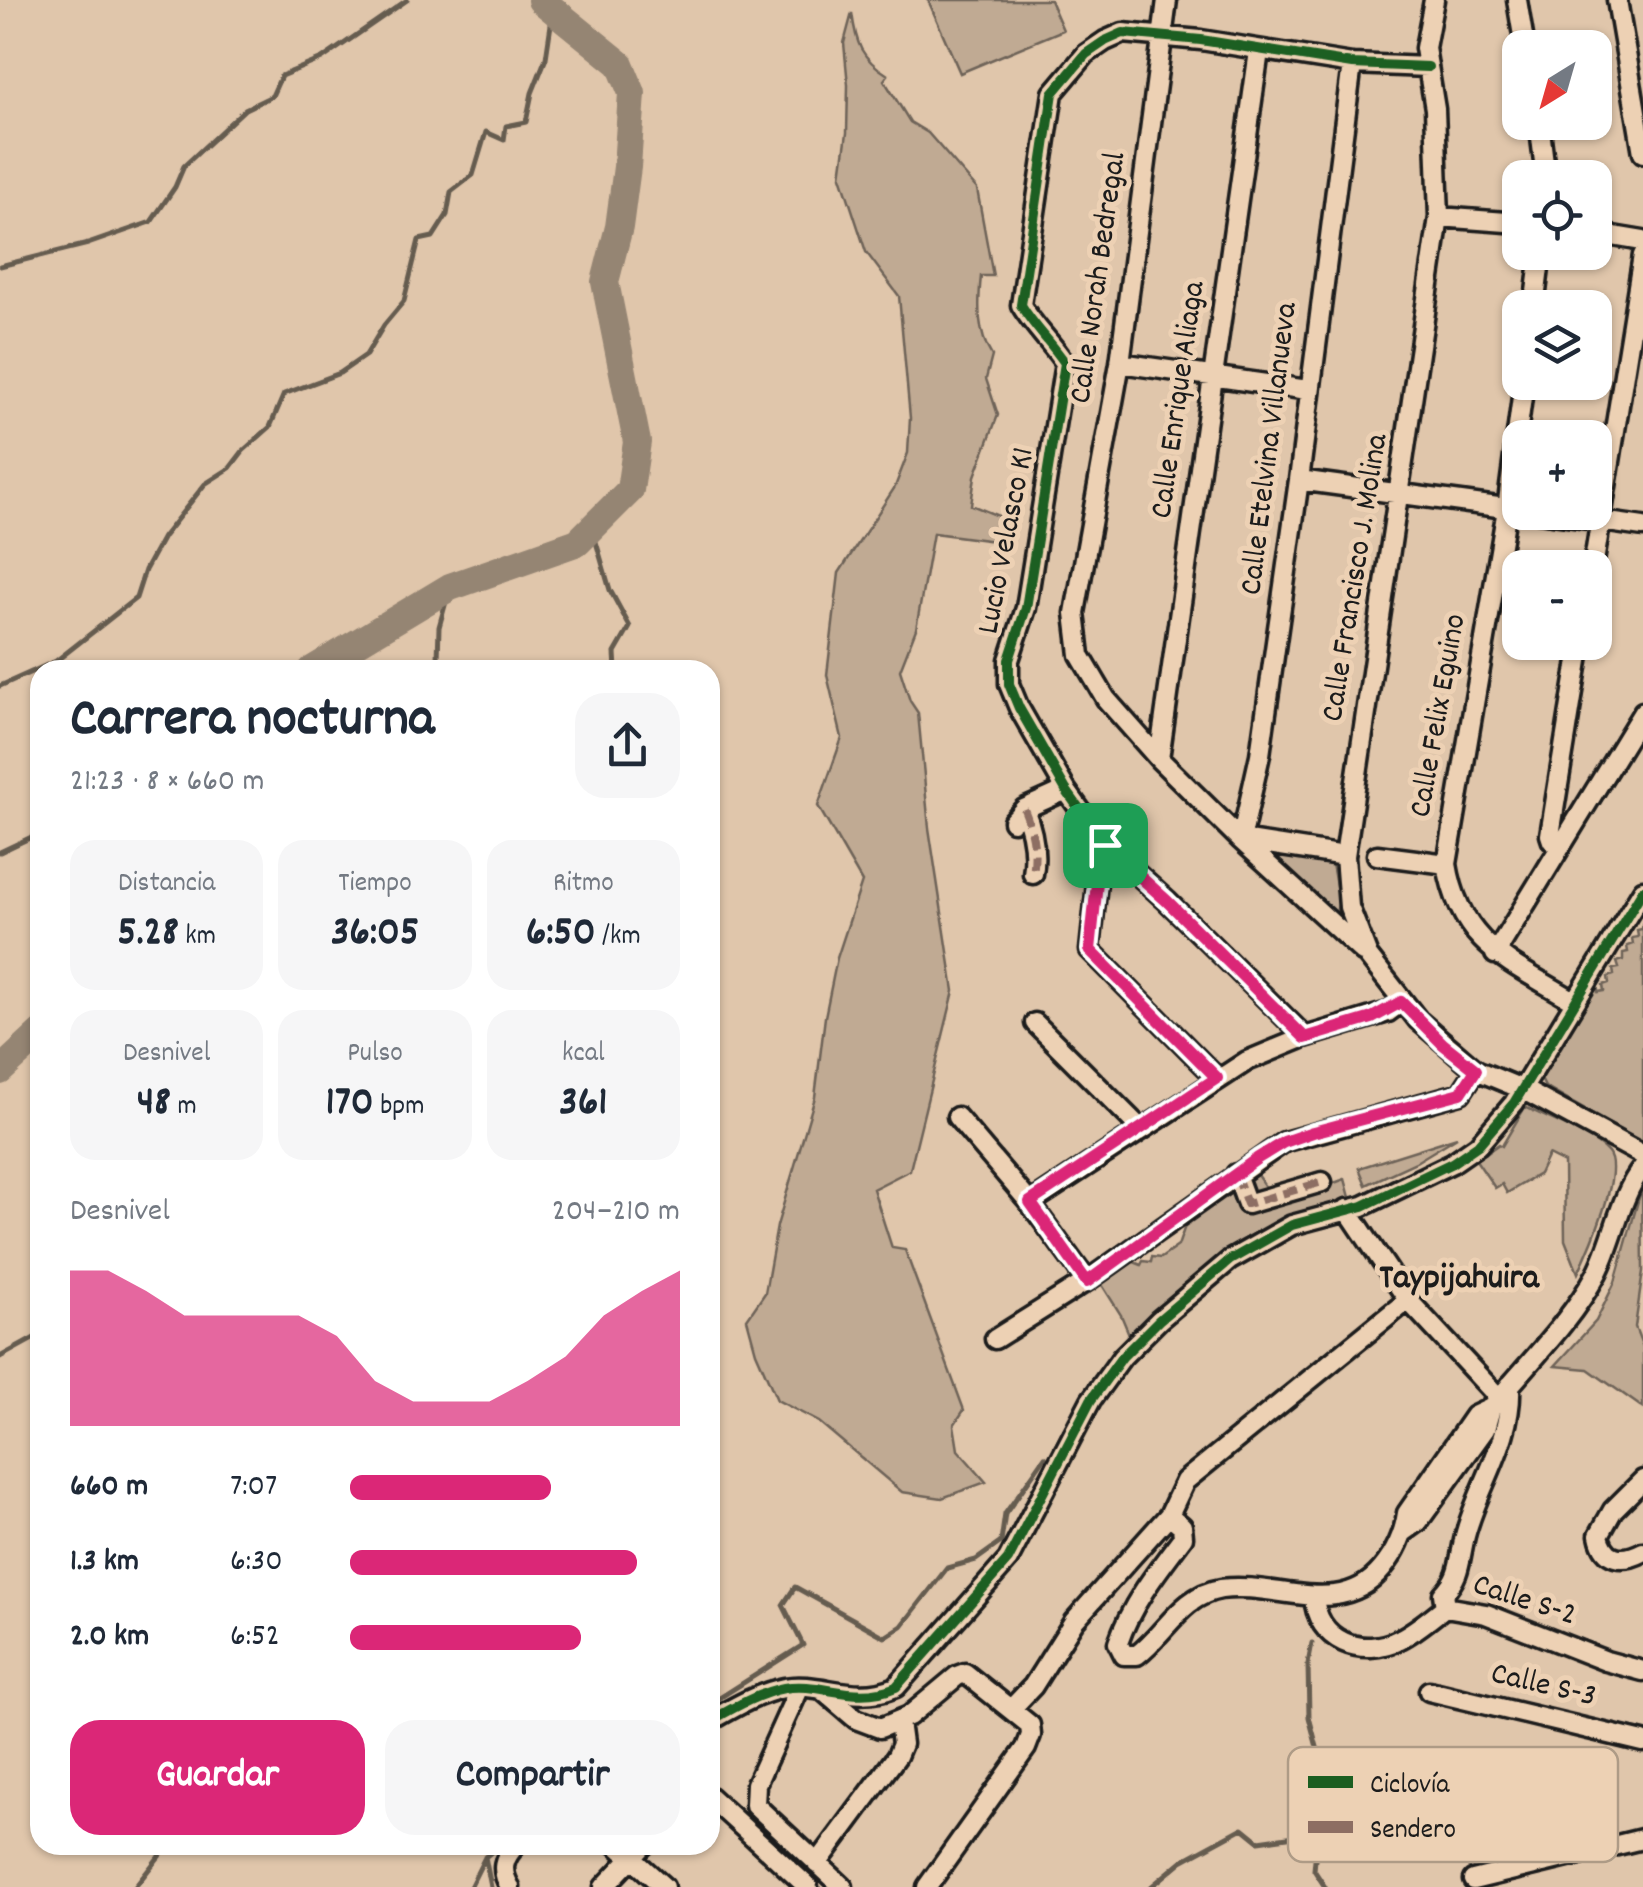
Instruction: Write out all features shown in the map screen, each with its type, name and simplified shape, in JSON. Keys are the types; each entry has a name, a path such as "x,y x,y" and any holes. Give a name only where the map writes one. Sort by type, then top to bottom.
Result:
{"street":[{"name":"Calle Norah Bedregal","path":"1167,0 1120,362 1075,612 1080,654 1106,699 1159,758 1241,840 1368,956"},
{"name":"Calle Francisco J. Molina","path":"1434,0 1425,48 1435,109 1440,217 1345,856 1350,907 1368,956 1401,1002 1443,1044 1476,1070 1522,1089 1643,1156"},
{"path":"1516,0 1522,30"},
{"path":"1616,0 1643,153"},
{"name":"Lucio Velasco K1","path":"1164,37 1123,33 1105,40 1074,66 1053,93 1021,305 1035,330 1052,344 1065,364 1026,608 1010,660 1009,684 1066,790 1105,845 1305,1038"},
{"path":"1164,37 1352,64 1428,67"},
{"name":"Calle Enrique Aliaga","path":"1159,758 1259,51"},
{"name":"Calle Etelvina Villanueva","path":"1241,840 1260,755 1352,64"},
{"path":"1440,217 1502,222"},
{"path":"1612,235 1643,240"},
{"path":"1612,451 1643,255"},
{"path":"1120,362 1308,390"},
{"path":"1299,480 1502,508"},
{"path":"1612,522 1643,527"},
{"name":"Calle Felix Eguino","path":"1509,530 1447,864 1458,907 1471,930 1495,954 1574,1002"},
{"path":"1560,846 1550,835 1579,660"},
{"path":"1495,954 1643,712"},
{"path":"1034,874 1036,856 1031,827 1018,815 1066,790"},
{"path":"1241,840 1345,856"},
{"path":"1105,845 1100,854 1090,950 1217,1078"},
{"path":"1377,855 1447,864"},
{"path":"720,1715 738,1704 786,1687 864,1694 896,1687 1008,1560 1091,1400 1122,1357 1230,1260 1292,1225 1363,1206 1466,1155 1514,1103 1643,890"},
{"path":"1030,1202 1217,1078 1305,1038 1372,1018 1401,1002"},
{"path":"1035,1023 1142,1130"},
{"path":"994,1339 1087,1282 1284,1142 1461,1093 1476,1070"},
{"path":"957,1117 1030,1202 1087,1282"},
{"path":"1169,1515 1182,1526 1183,1538 1141,1596 1123,1630 1118,1643 1124,1654 1137,1655 1188,1603 1219,1589 1314,1596 1352,1593 1366,1584 1393,1554 1404,1532 1418,1522 1474,1444 1500,1397 1585,1293 1608,1248 1629,1184 1643,1166"},
{"path":"1236,1174 1247,1204 1322,1182"},
{"path":"1314,1596 1319,1620 1328,1634 1360,1646 1401,1639 1445,1607 1443,1594 1460,1572 1465,1536 1510,1412 1408,1300 1347,1209"},
{"path":"1012,1708 1033,1686 1074,1621 1169,1515 1185,1481 1408,1300"},
{"path":"1643,1480 1613,1510 1598,1535 1612,1558 1643,1552"},
{"name":"Calle S-2","path":"1445,1607 1486,1614 1606,1661 1643,1671"},
{"path":"823,1691 866,1724 880,1728 898,1722 965,1673 1030,1725 1026,1748 927,1887"},
{"path":"799,1688 756,1784 755,1805 843,1887"},
{"name":"Calle S-3","path":"1429,1691 1643,1742"},
{"path":"816,1864 897,1756 902,1744 898,1722"},
{"path":"720,1806 808,1887"},
{"path":"1642,1839 1643,1830"},
{"path":"507,1855 503,1875 510,1887"},
{"path":"604,1887 634,1855"},
{"path":"641,1855 664,1887"},
{"path":"1473,1880 1547,1862"}],"shaded area":[{"path":"928,0 1050,0 1063,30 960,73"},
{"path":"852,13 861,49 888,75 884,80 910,122 928,133 977,189 993,276 981,276 979,308 981,328 992,356 986,379 998,415 975,476 971,505 1001,517 995,541 933,533 916,629 900,670 918,713 929,828 954,991 910,1170 873,1189 892,1248 905,1250 964,1410 954,1425 958,1450 986,1482 942,1498 902,1492 819,1422 777,1400 756,1352 747,1319 765,1293 777,1226 815,1097 837,958 862,882 818,806 842,738 827,675 839,573 895,487 908,453 910,418 899,296 866,252 841,176 847,133 844,43"},
{"path":"1278,854 1332,864 1339,902 1336,912 1331,913 1275,861"},
{"path":"1643,922 1643,1143 1545,1087 1539,1075 1597,981 1598,992 1604,991 1603,985 1614,975 1613,969 1619,968 1617,962 1628,952 1627,946 1633,944 1632,938 1638,937 1637,930 1642,929"},
{"path":"1525,1107 1592,1140 1608,1153 1612,1163 1603,1212 1578,1273 1565,1240 1564,1163 1548,1155 1539,1174 1507,1193 1502,1184 1495,1188 1476,1160 1499,1144 1502,1146"},
{"path":"1457,1137 1416,1162 1366,1185 1359,1168"},
{"path":"1257,1175 1277,1204 1345,1179 1351,1201 1284,1224 1136,1351 1121,1315 1099,1280 1129,1260 1141,1265 1143,1261 1151,1262 1152,1257 1161,1258 1178,1246 1185,1226"},
{"path":"1642,1187 1643,1271 1635,1327 1643,1347 1643,1408 1588,1369 1555,1366 1596,1321 1615,1282"}],"waterway":[{"path":"0,266 88,244 151,222 184,166 245,109 272,96 281,76 322,59 407,0"},
{"path":"329,660 450,587 578,542 630,490 637,442 605,282 619,227 632,93 620,64 541,0"},
{"path":"57,660 136,598 145,570 163,537 205,484 230,468 270,427 284,394 340,373 366,355 404,301 419,240 433,237 447,215 451,192 473,175 486,132 504,140 506,126 526,122 546,58 553,11"},
{"path":"592,528 610,590 630,627 615,653 615,660"},
{"path":"438,660 439,627 450,587"},
{"path":"0,686 30,673"},
{"path":"0,852 30,838"},
{"path":"0,1071 30,1043"},
{"path":"0,1357 30,1340"},
{"path":"720,1698 803,1645 783,1605 795,1587 885,1637 902,1626 947,1568 976,1560 1001,1542 1005,1514 1045,1457"},
{"path":"1312,1643 1308,1664 1309,1717 1317,1747"},
{"path":"1151,1887 1182,1861 1243,1828 1259,1841 1288,1837"},
{"path":"135,1887 160,1855"},
{"path":"488,1855 491,1887"},
{"path":"470,1887 484,1859"},
{"path":"1315,1862 1314,1870 1325,1887"}],"marked path":[{"path":"1024,809 1033,841 1033,874"},
{"path":"1236,1174 1247,1204 1322,1182"}],"cycle path":[{"path":"1305,1037 1105,845 1066,790 1009,684 1009,660 1026,608 1065,363 1021,305 1053,93 1086,54 1105,41 1123,33 1201,40 1352,64 1428,67"},
{"path":"720,1716 755,1697 784,1688 866,1694 896,1687 1008,1560 1091,1400 1122,1357 1230,1260 1292,1225 1363,1206 1452,1163 1478,1145 1514,1103 1643,890"}],"district":[{"name":"Taypijahuira","path":"1459,1280"}],"route":[{"path":"1105,845 1305,1038 1372,1018 1401,1002 1476,1070 1461,1093 1284,1142 1087,1282 1030,1202 1217,1078 1090,950 1100,854 1105,845"}]}
